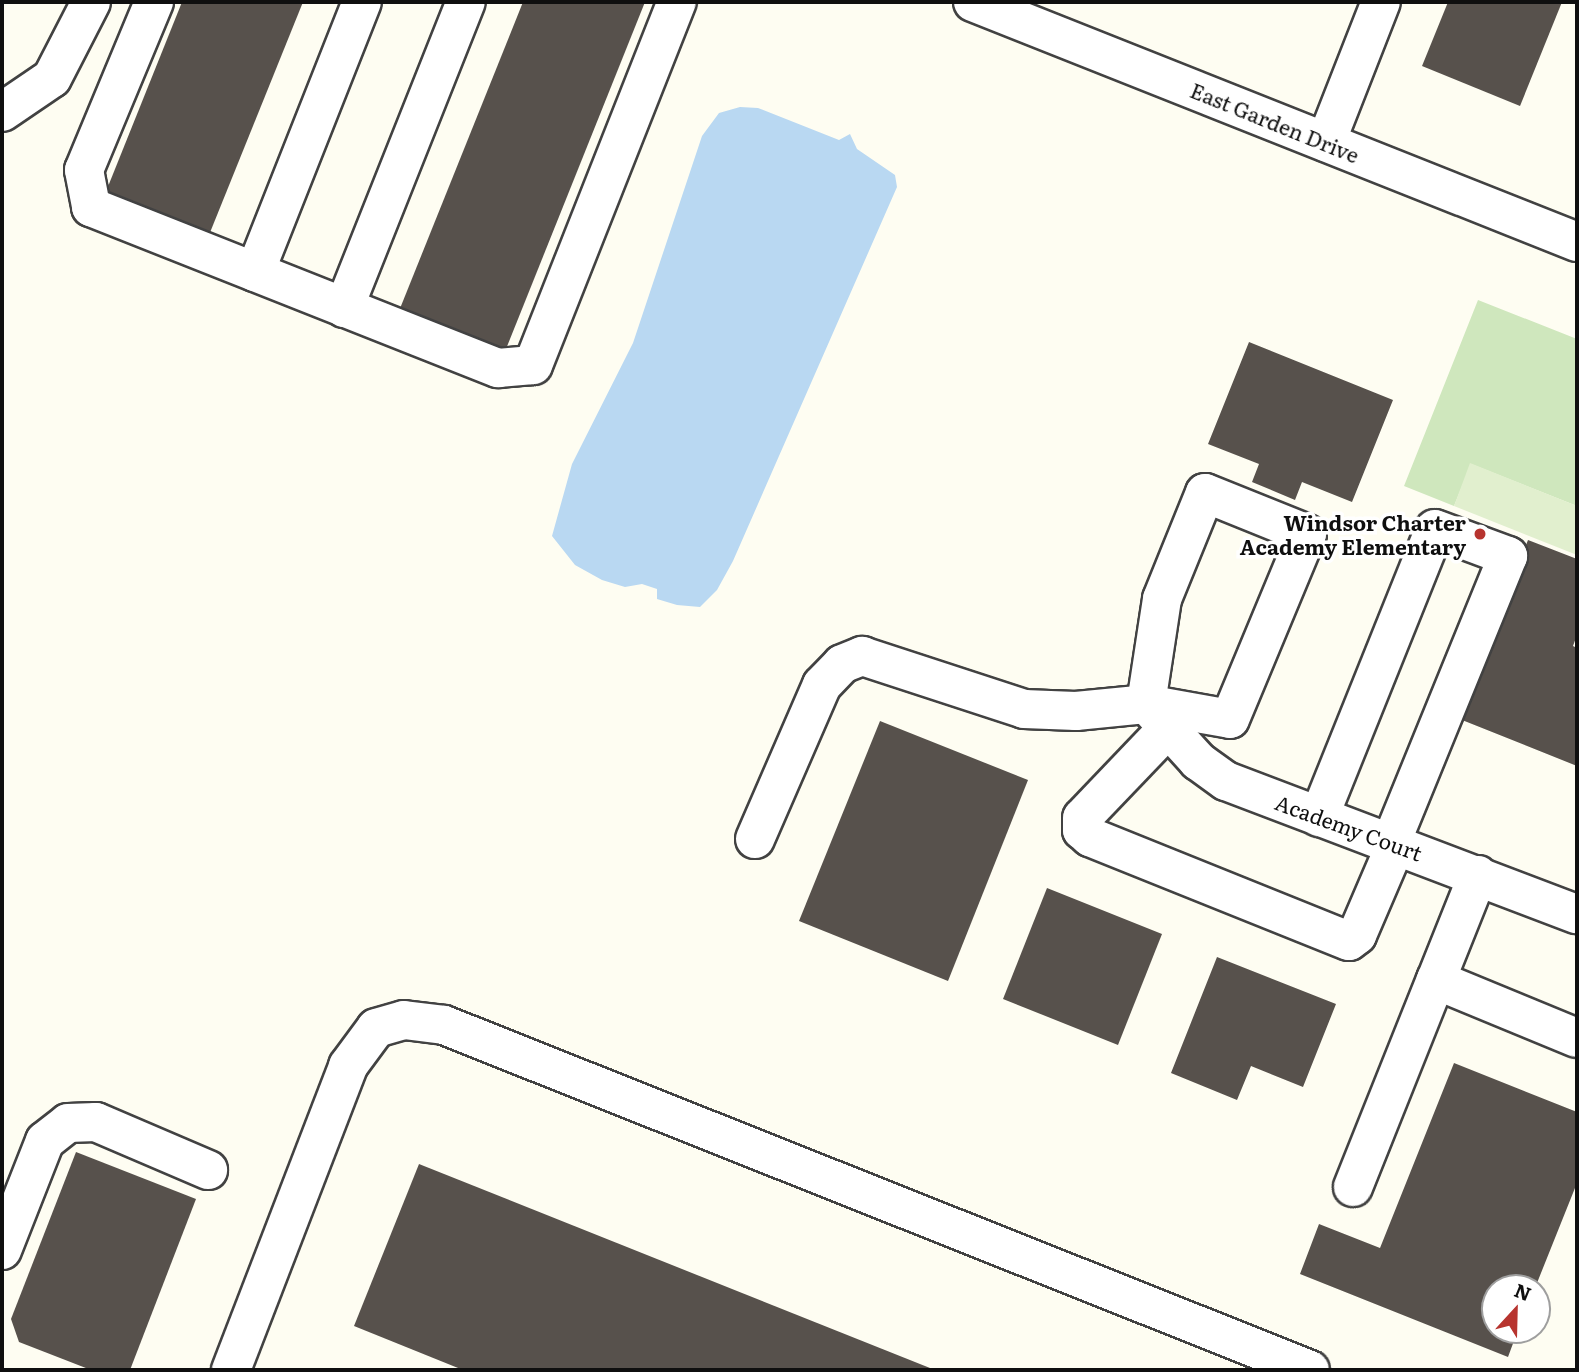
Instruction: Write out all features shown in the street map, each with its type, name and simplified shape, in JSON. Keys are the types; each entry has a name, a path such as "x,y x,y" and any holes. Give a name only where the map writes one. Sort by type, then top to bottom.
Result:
{"street":[{"path":"2,112 52,78 91,2"},
{"path":"154,2 84,170 91,207 498,368 533,365 677,2"},
{"path":"255,272 362,2"},
{"path":"344,308 466,2"},
{"name":"East Garden Drive","path":"973,2 1577,242"},
{"path":"1326,142 1381,2"},
{"path":"755,839 822,685 842,664 862,656 1024,709 1157,716 1230,719 1307,534 1205,493 1162,599 1157,716 1082,818 1082,830 1090,837 1349,941 1357,935 1508,556 1435,529 1319,817"},
{"name":"Academy Court","path":"1157,716 1212,773 1319,817 1577,914"},
{"path":"1353,1187 1478,875"},
{"path":"1436,980 1577,1038"},
{"path":"231,1370 348,1066 376,1028 404,1020 444,1025 1310,1370"},
{"path":"2,1250 45,1141 68,1123 96,1122 208,1170"}],"green space":[{"path":"1478,300 1577,339 1577,506 1471,464 1454,506 1404,486"},
{"path":"1470,463 1577,506 1577,555 1454,506"}],"water":[{"path":"740,107 758,108 839,140 850,134 857,149 895,175 897,187 733,561 717,590 700,607 677,605 657,599 657,589 642,584 625,587 602,580 575,565 552,536 572,464 633,343 702,136 719,113"}],"building":[{"path":"182,2 303,2 209,235 105,194"},
{"path":"523,2 645,2 504,354 399,311"},
{"path":"1448,2 1562,2 1520,106 1422,66"},
{"path":"1249,342 1393,400 1352,502 1302,482 1295,500 1252,482 1259,464 1208,444"},
{"path":"1528,540 1577,559 1577,635 1573,646 1577,648 1577,766 1457,718"},
{"path":"880,721 1028,780 948,981 799,921"},
{"path":"1047,888 1162,934 1118,1045 1003,999"},
{"path":"1217,957 1336,1004 1303,1087 1251,1066 1237,1100 1171,1073"},
{"path":"1454,1063 1577,1112 1577,1183 1541,1274 1481,1274 1481,1344 1513,1344 1508,1357 1300,1274 1319,1224 1380,1248"},
{"path":"76,1152 196,1199 130,1370 91,1370 19,1342 11,1319"},
{"path":"419,1164 935,1370 463,1370 354,1326"}],"place":[{"name":"Windsor Charter Academy Elementary","path":"1480,534"}]}
